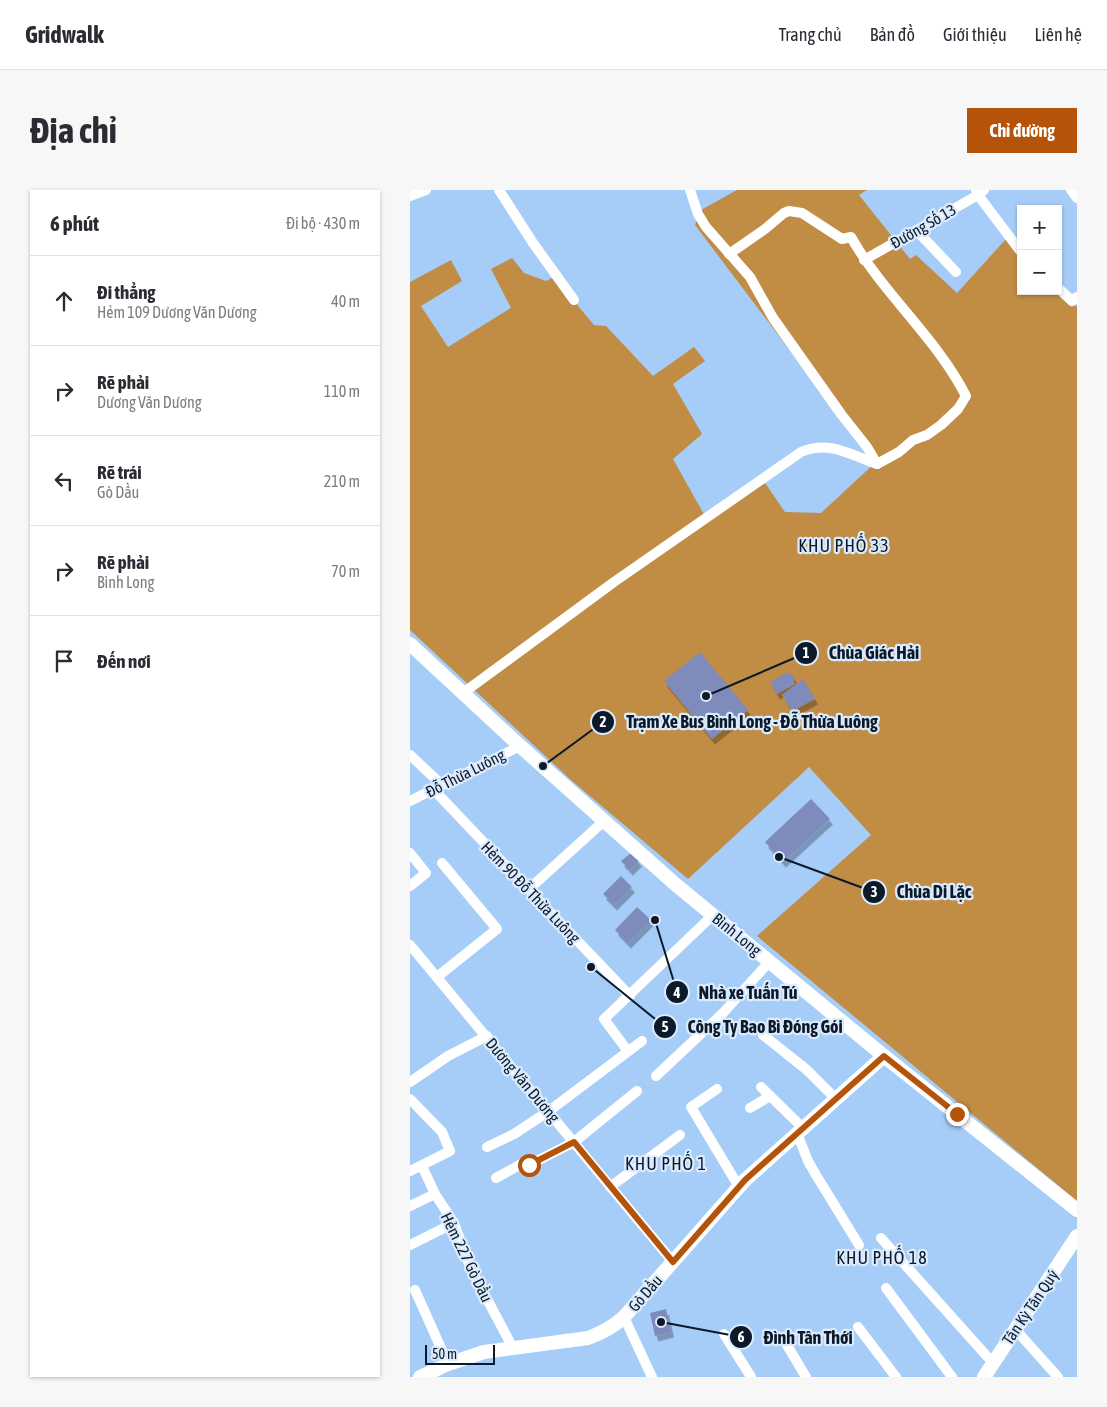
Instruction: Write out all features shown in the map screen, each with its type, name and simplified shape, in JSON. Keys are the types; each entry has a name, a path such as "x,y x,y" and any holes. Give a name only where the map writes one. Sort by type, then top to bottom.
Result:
{"main road":[{"name":"Bình Long","path":"410,644 520,746 675,884 884,1056 1077,1210"},
{"name":"Gò Dầu","path":"420,1377 448,1364 484,1352 588,1338 608,1330 624,1317 738,1188 884,1056"},
{"name":"Tân Kỳ Tân Quý","path":"984,1377 1077,1236"}],"street":[{"path":"410,196 426,190"},
{"path":"499,190 532,243 574,300"},
{"path":"690,190 698,214 706,227 750,278 773,318 841,414 867,447 877,464"},
{"path":"1071,190 1077,198"},
{"path":"979,192 1020,250"},
{"name":"Đường Số 13","path":"864,260 979,192"},
{"path":"463,694 614,582 801,452 819,447 832,447 877,464 899,452 913,440 927,435 941,425 958,408 966,396 958,380 926,335 864,260 851,237 842,239 802,213 794,211 784,213 729,254"},
{"path":"916,230 956,272"},
{"path":"1062,292 1072,301 1077,297"},
{"name":"Đỗ Thừa Luông","path":"410,801 520,746"},
{"name":"Hẻm 90 Đỗ Thừa Luông","path":"410,755 529,889 630,996"},
{"path":"529,889 604,821"},
{"path":"410,852 426,874 410,886"},
{"path":"437,977 497,930 442,863"},
{"path":"627,1050 604,1018 630,996 713,915"},
{"name":"Dương Văn Dương","path":"410,945 673,1262"},
{"path":"656,1076 724,1013 770,961"},
{"path":"763,1035 807,1070 836,1099"},
{"path":"410,1082 448,1056 487,1036"},
{"path":"487,1147 514,1134 548,1111 627,1050 642,1041"},
{"path":"761,1087 800,1130 808,1161 859,1245"},
{"path":"717,1089 691,1107 738,1188"},
{"path":"496,1178 525,1162 529,1165 574,1142 638,1091"},
{"path":"750,1108 770,1096"},
{"path":"410,1099 442,1132 450,1151 410,1171"},
{"path":"610,1187 680,1135"},
{"name":"Hẻm 227 Gò Dầu","path":"422,1166 435,1194 454,1223 470,1267 513,1348"},
{"path":"410,1206 435,1194"},
{"path":"410,1245 454,1223"},
{"path":"881,1238 993,1363"},
{"path":"886,1288 952,1377"},
{"path":"415,1290 448,1364"},
{"path":"624,1317 652,1377"},
{"path":"858,1327 896,1377"},
{"path":"1015,1329 1058,1377"},
{"path":"724,1334 751,1377"},
{"path":"784,1340 806,1377"}],"shaded area":[{"path":"737,190 867,190 859,195 910,259 916,255 957,293 1006,239 1017,249 1017,295 1062,294 1077,307 1077,1201 757,936 871,835 809,767 688,879 571,780 410,630 410,282 451,260 462,281 421,306 448,347 511,308 491,269 512,258 524,273 546,281 554,277 594,325 606,326 653,376 694,347 705,361 673,384 702,434 673,459 706,518 765,483 785,512 821,513 875,463 695,225 701,210"}],"building":[{"path":"700,652 748,710 712,739 664,681"},
{"path":"788,672 790,675 792,674 795,684 777,694 770,682"},
{"path":"803,679 815,699 792,711 782,695"},
{"path":"811,799 830,819 783,862 765,842"},
{"path":"631,853 639,861 630,870 621,861"},
{"path":"621,876 632,887 614,905 603,894"},
{"path":"637,907 651,920 628,943 615,930"},
{"path":"666,1309 671,1332 655,1336 650,1313"}],"place":[{"name":"Chùa Giác Hải","path":"706,696"},
{"name":"Trạm Xe Bus Bình Long - Đỗ Thừa Luông","path":"543,766"},
{"name":"Chùa Di Lặc","path":"779,857"},
{"name":"Nhà xe Tuấn Tú","path":"655,920"},
{"name":"Công Ty Bao Bì Đóng Gói","path":"591,967"},
{"name":"Đình Tân Thới","path":"661,1322"}],"district":[{"name":"KHU PHỐ 33","path":"844,546"},
{"name":"KHU PHỐ 1","path":"666,1164"},
{"name":"KHU PHỐ 18","path":"882,1258"}],"route":[{"path":"529,1165 556,1153 574,1142 673,1262 745,1180 884,1056 957,1114"}]}
